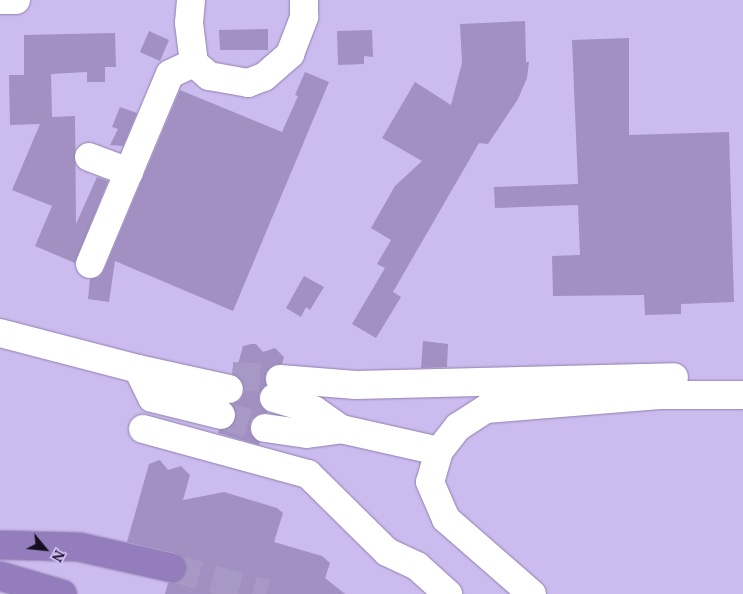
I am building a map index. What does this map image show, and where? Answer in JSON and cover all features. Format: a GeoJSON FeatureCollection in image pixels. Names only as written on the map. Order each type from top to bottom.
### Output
{"type":"FeatureCollection","features":[{"type":"Feature","properties":{"kind":"highway"},"geometry":{"type":"LineString","coordinates":[[3,542],[86,548],[172,568]]}},
{"type":"Feature","properties":{"kind":"highway"},"geometry":{"type":"LineString","coordinates":[[0,576],[62,594]]}},
{"type":"Feature","properties":{"kind":"street"},"geometry":{"type":"LineString","coordinates":[[0,0],[16,0]]}},
{"type":"Feature","properties":{"kind":"street"},"geometry":{"type":"LineString","coordinates":[[191,0],[189,23],[194,63],[209,76],[248,83],[264,76],[290,54],[304,17],[304,0]]}},
{"type":"Feature","properties":{"kind":"street"},"geometry":{"type":"LineString","coordinates":[[90,264],[170,74],[194,63]]}},
{"type":"Feature","properties":{"kind":"street"},"geometry":{"type":"LineString","coordinates":[[88,157],[129,172]]}},
{"type":"Feature","properties":{"kind":"street"},"geometry":{"type":"LineString","coordinates":[[0,333],[138,369],[231,383]]}},
{"type":"Feature","properties":{"kind":"street"},"geometry":{"type":"LineString","coordinates":[[138,369],[152,398],[221,415]]}},
{"type":"Feature","properties":{"kind":"street"},"geometry":{"type":"LineString","coordinates":[[341,429],[314,410],[277,389],[356,384],[743,376]]}},
{"type":"Feature","properties":{"kind":"street"},"geometry":{"type":"LineString","coordinates":[[532,594],[446,519],[430,482],[439,451],[458,427],[486,409],[659,395],[743,395]]}},
{"type":"Feature","properties":{"kind":"street"},"geometry":{"type":"LineString","coordinates":[[265,428],[307,434],[341,429],[439,451]]}},
{"type":"Feature","properties":{"kind":"street"},"geometry":{"type":"LineString","coordinates":[[143,429],[308,474],[387,552],[417,566],[448,594]]}},
{"type":"Feature","properties":{"kind":"building"},"geometry":{"type":"Polygon","coordinates":[[[525,21],[526,62],[529,62],[527,78],[518,99],[488,144],[479,143],[393,292],[401,297],[376,338],[352,324],[385,268],[377,264],[391,240],[371,228],[395,186],[422,161],[382,138],[415,82],[451,105],[462,63],[460,24],[525,21]]]}},
{"type":"Feature","properties":{"kind":"building"},"geometry":{"type":"Polygon","coordinates":[[[268,29],[268,50],[220,50],[219,30],[268,29]]]}},
{"type":"Feature","properties":{"kind":"building"},"geometry":{"type":"Polygon","coordinates":[[[372,30],[373,57],[364,56],[364,64],[338,65],[337,31],[372,30]]]}},
{"type":"Feature","properties":{"kind":"building"},"geometry":{"type":"Polygon","coordinates":[[[149,31],[169,40],[160,61],[140,52],[149,31]]]}},
{"type":"Feature","properties":{"kind":"building"},"geometry":{"type":"Polygon","coordinates":[[[115,33],[116,67],[105,67],[105,82],[87,82],[87,72],[51,74],[52,117],[75,116],[76,224],[97,177],[108,181],[75,263],[35,246],[52,206],[12,190],[40,124],[10,125],[9,75],[24,75],[24,35],[115,33]]]}},
{"type":"Feature","properties":{"kind":"building"},"geometry":{"type":"Polygon","coordinates":[[[629,38],[629,135],[729,132],[734,302],[681,304],[681,314],[645,315],[644,295],[553,296],[552,256],[580,255],[578,205],[495,208],[494,187],[578,184],[572,40],[629,38]]]}},
{"type":"Feature","properties":{"kind":"building"},"geometry":{"type":"Polygon","coordinates":[[[305,72],[329,82],[233,311],[115,261],[109,302],[88,299],[90,279],[99,277],[104,270],[180,90],[282,132],[298,96],[295,95],[305,72]]]}},
{"type":"Feature","properties":{"kind":"building"},"geometry":{"type":"Polygon","coordinates":[[[120,107],[137,113],[123,146],[110,145],[118,129],[112,127],[120,107]]]}},
{"type":"Feature","properties":{"kind":"building"},"geometry":{"type":"Polygon","coordinates":[[[304,276],[324,287],[310,310],[306,307],[301,317],[286,308],[304,276]]]}},
{"type":"Feature","properties":{"kind":"building"},"geometry":{"type":"Polygon","coordinates":[[[423,341],[448,344],[447,367],[421,368],[423,341]]]}},
{"type":"Feature","properties":{"kind":"building"},"geometry":{"type":"Polygon","coordinates":[[[256,344],[263,352],[275,348],[284,357],[282,364],[274,365],[267,371],[265,377],[266,385],[259,394],[259,402],[268,413],[259,414],[252,419],[250,425],[251,434],[260,442],[259,445],[218,433],[219,430],[232,426],[236,419],[236,411],[232,404],[240,400],[244,392],[244,384],[235,375],[243,346],[256,344]]]}},
{"type":"Feature","properties":{"kind":"building"},"geometry":{"type":"Polygon","coordinates":[[[160,460],[168,470],[181,466],[190,475],[183,500],[224,492],[277,508],[283,513],[274,542],[322,556],[330,563],[325,578],[345,594],[165,594],[168,583],[177,583],[184,578],[187,572],[187,564],[183,557],[175,553],[127,542],[149,464],[160,460]]]}},
{"type":"Feature","properties":{"kind":"tunnel"},"geometry":{"type":"LineString","coordinates":[[232,376],[280,379]]}},
{"type":"Feature","properties":{"kind":"tunnel"},"geometry":{"type":"LineString","coordinates":[[221,415],[265,428]]}},
{"type":"Feature","properties":{"kind":"tunnel"},"geometry":{"type":"LineString","coordinates":[[172,568],[267,594]]}}]}
